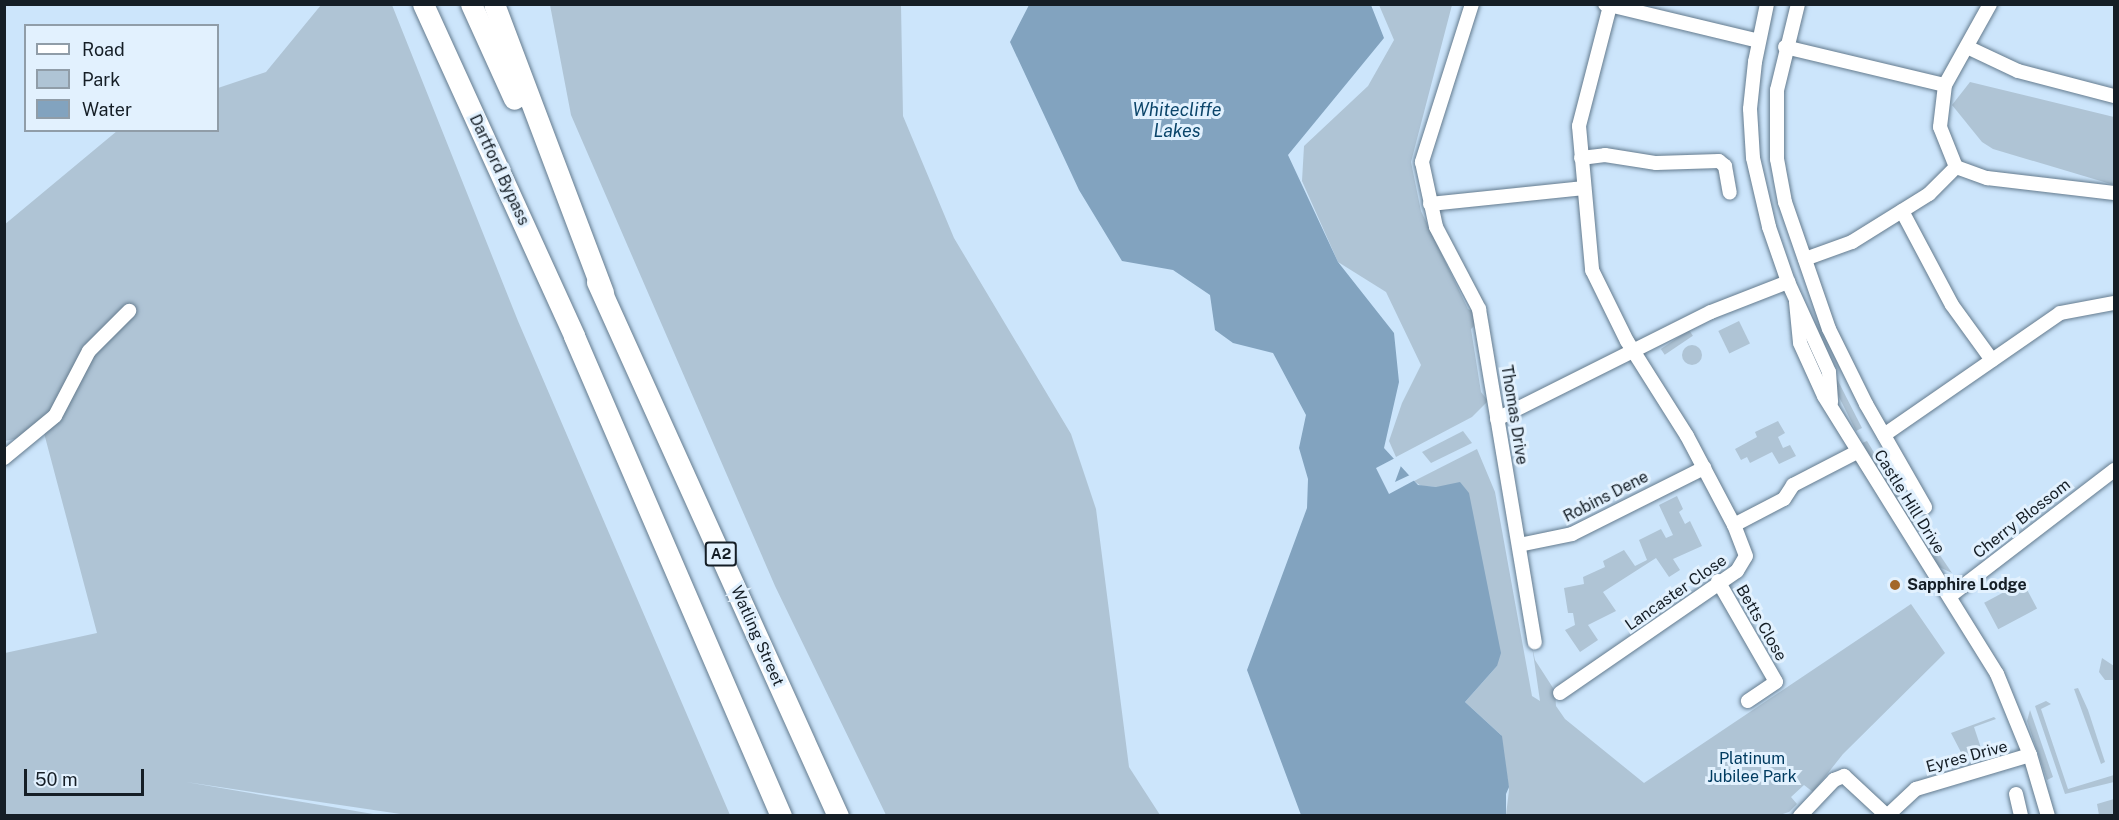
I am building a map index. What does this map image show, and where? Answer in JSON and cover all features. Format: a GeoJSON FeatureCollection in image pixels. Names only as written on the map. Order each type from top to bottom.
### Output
{"type":"FeatureCollection","features":[{"type":"Feature","properties":{"kind":"highway","name":"Dartford Bypass"},"geometry":{"type":"LineString","coordinates":[[423,4],[574,336],[781,816]]}},
{"type":"Feature","properties":{"kind":"highway","name":"A2"},"geometry":{"type":"LineString","coordinates":[[471,4],[598,284]]}},
{"type":"Feature","properties":{"kind":"highway","name":"A2"},"geometry":{"type":"LineString","coordinates":[[494,4],[598,284]]}},
{"type":"Feature","properties":{"kind":"highway","name":"Watling Street"},"geometry":{"type":"LineString","coordinates":[[598,284],[838,816]]}},
{"type":"Feature","properties":{"kind":"street","name":"Thomas Drive"},"geometry":{"type":"LineString","coordinates":[[1472,4],[1422,162],[1430,204],[1441,237],[1479,309],[1535,642]]}},
{"type":"Feature","properties":{"kind":"street","name":"Castle Hill Drive"},"geometry":{"type":"LineString","coordinates":[[1767,4],[1759,41],[1750,109],[1753,158],[1769,227],[1796,302],[1800,344],[1824,396],[1831,402],[1857,452],[1950,596],[1997,674],[2030,755],[2048,816]]}},
{"type":"Feature","properties":{"kind":"street"},"geometry":{"type":"LineString","coordinates":[[1798,4],[1785,47],[1777,90],[1777,159],[1785,202],[1829,329],[1884,435],[1925,507]]}},
{"type":"Feature","properties":{"kind":"street"},"geometry":{"type":"LineString","coordinates":[[1990,4],[1945,85],[1940,127],[1956,167],[1987,178],[2115,193]]}},
{"type":"Feature","properties":{"kind":"street"},"geometry":{"type":"LineString","coordinates":[[1759,41],[1608,5],[1580,126],[1592,270],[1734,525],[1784,499],[1792,485],[1857,452]]}},
{"type":"Feature","properties":{"kind":"street"},"geometry":{"type":"LineString","coordinates":[[1785,47],[1945,85]]}},
{"type":"Feature","properties":{"kind":"street"},"geometry":{"type":"LineString","coordinates":[[1967,47],[2018,71],[2115,96]]}},
{"type":"Feature","properties":{"kind":"street"},"geometry":{"type":"LineString","coordinates":[[1581,158],[1605,155],[1647,163],[1719,161],[1725,166],[1730,193]]}},
{"type":"Feature","properties":{"kind":"street"},"geometry":{"type":"LineString","coordinates":[[1805,259],[1852,242],[1929,194],[1956,167]]}},
{"type":"Feature","properties":{"kind":"street"},"geometry":{"type":"LineString","coordinates":[[1430,204],[1584,188]]}},
{"type":"Feature","properties":{"kind":"street"},"geometry":{"type":"LineString","coordinates":[[1902,211],[1952,305],[1992,360]]}},
{"type":"Feature","properties":{"kind":"street"},"geometry":{"type":"LineString","coordinates":[[1497,418],[1719,309],[1788,282]]}},
{"type":"Feature","properties":{"kind":"street"},"geometry":{"type":"LineString","coordinates":[[1884,435],[2060,313],[2115,303]]}},
{"type":"Feature","properties":{"kind":"street"},"geometry":{"type":"LineString","coordinates":[[4,458],[55,416],[89,351],[129,311]]}},
{"type":"Feature","properties":{"kind":"street","name":"Robins Dene"},"geometry":{"type":"LineString","coordinates":[[1520,545],[1572,534],[1704,468]]}},
{"type":"Feature","properties":{"kind":"street","name":"Cherry Blossom"},"geometry":{"type":"LineString","coordinates":[[1950,596],[2115,470]]}},
{"type":"Feature","properties":{"kind":"street","name":"Lancaster Close"},"geometry":{"type":"LineString","coordinates":[[1560,693],[1718,581],[1737,571],[1746,556],[1734,525]]}},
{"type":"Feature","properties":{"kind":"street","name":"Betts Close"},"geometry":{"type":"LineString","coordinates":[[1718,581],[1776,682],[1748,701]]}},
{"type":"Feature","properties":{"kind":"street","name":"Eyres Drive"},"geometry":{"type":"LineString","coordinates":[[1887,816],[1916,789],[2030,755]]}},
{"type":"Feature","properties":{"kind":"street"},"geometry":{"type":"LineString","coordinates":[[1800,816],[1843,776],[1887,816]]}},
{"type":"Feature","properties":{"kind":"street"},"geometry":{"type":"LineString","coordinates":[[2016,794],[2021,816]]}},
{"type":"Feature","properties":{"kind":"green space"},"geometry":{"type":"Polygon","coordinates":[[[321,5],[392,5],[518,321],[730,815],[414,816],[186,782],[379,815],[5,815],[5,653],[97,633],[44,433],[5,441],[4,225],[116,132],[219,132],[219,88],[266,72],[321,5]]]}},
{"type":"Feature","properties":{"kind":"green space"},"geometry":{"type":"Polygon","coordinates":[[[550,5],[901,5],[903,116],[954,238],[1071,434],[1096,509],[1129,767],[1160,815],[886,815],[775,586],[571,115],[550,5]]]}},
{"type":"Feature","properties":{"kind":"green space"},"geometry":{"type":"Polygon","coordinates":[[[1379,5],[1452,5],[1411,162],[1421,211],[1468,309],[1475,313],[1476,324],[1471,329],[1481,392],[1488,401],[1472,417],[1396,457],[1389,441],[1402,403],[1421,365],[1386,292],[1338,262],[1302,181],[1304,146],[1368,86],[1394,40],[1379,5]]]}},
{"type":"Feature","properties":{"kind":"green space"},"geometry":{"type":"Polygon","coordinates":[[[1970,82],[2114,117],[2114,185],[1993,149],[1982,142],[1952,105],[1970,82]]]}},
{"type":"Feature","properties":{"kind":"green space"},"geometry":{"type":"Polygon","coordinates":[[[1739,321],[1750,343],[1729,354],[1718,331],[1739,321]]]}},
{"type":"Feature","properties":{"kind":"green space"},"geometry":{"type":"Polygon","coordinates":[[[1689,330],[1693,336],[1665,355],[1661,349],[1689,330]]]}},
{"type":"Feature","properties":{"kind":"green space"},"geometry":{"type":"Polygon","coordinates":[[[1692,345],[1699,348],[1702,355],[1699,362],[1692,365],[1685,362],[1682,355],[1685,348],[1692,345]]]}},
{"type":"Feature","properties":{"kind":"green space"},"geometry":{"type":"Polygon","coordinates":[[[1835,375],[1862,428],[1856,431],[1838,395],[1835,375]]]}},
{"type":"Feature","properties":{"kind":"green space"},"geometry":{"type":"Polygon","coordinates":[[[1778,421],[1785,433],[1778,437],[1783,448],[1790,445],[1796,456],[1779,464],[1772,452],[1750,463],[1747,457],[1741,460],[1735,449],[1757,437],[1755,432],[1778,421]]]}},
{"type":"Feature","properties":{"kind":"green space"},"geometry":{"type":"Polygon","coordinates":[[[1463,431],[1472,443],[1431,463],[1422,452],[1463,431]]]}},
{"type":"Feature","properties":{"kind":"green space"},"geometry":{"type":"Polygon","coordinates":[[[1867,441],[1918,524],[1913,530],[1862,443],[1867,441]]]}},
{"type":"Feature","properties":{"kind":"green space","name":"Platinum Jubilee Park"},"geometry":{"type":"Polygon","coordinates":[[[1477,449],[1495,492],[1532,696],[1540,701],[1532,646],[1535,660],[1555,691],[1556,706],[1565,719],[1644,783],[1911,604],[1945,653],[1843,754],[1813,792],[1804,785],[1791,797],[1797,804],[1789,812],[1776,816],[1506,815],[1509,790],[1501,735],[1465,702],[1497,666],[1437,487],[1421,486],[1414,481],[1477,449]]]}},
{"type":"Feature","properties":{"kind":"green space"},"geometry":{"type":"Polygon","coordinates":[[[1677,496],[1683,509],[1679,512],[1685,524],[1690,521],[1702,546],[1673,559],[1680,570],[1669,577],[1656,558],[1603,592],[1616,611],[1588,625],[1598,640],[1580,652],[1565,630],[1575,625],[1573,613],[1568,613],[1564,588],[1584,584],[1583,577],[1605,567],[1603,561],[1624,550],[1635,566],[1647,560],[1639,540],[1661,529],[1666,538],[1673,535],[1659,505],[1677,496]]]}},
{"type":"Feature","properties":{"kind":"green space"},"geometry":{"type":"Polygon","coordinates":[[[1929,539],[1952,573],[1939,567],[1921,542],[1929,539]]]}},
{"type":"Feature","properties":{"kind":"green space"},"geometry":{"type":"Polygon","coordinates":[[[2023,582],[2037,608],[1998,629],[1984,603],[2023,582]]]}},
{"type":"Feature","properties":{"kind":"green space"},"geometry":{"type":"Polygon","coordinates":[[[2102,658],[2114,666],[2114,680],[2105,680],[2099,672],[2102,658]]]}},
{"type":"Feature","properties":{"kind":"green space"},"geometry":{"type":"Polygon","coordinates":[[[2078,688],[2088,710],[2105,762],[2101,764],[2074,689],[2078,688]]]}},
{"type":"Feature","properties":{"kind":"green space"},"geometry":{"type":"Polygon","coordinates":[[[2046,701],[2051,704],[2041,709],[2068,789],[2114,775],[2114,782],[2065,794],[2035,706],[2046,701]]]}},
{"type":"Feature","properties":{"kind":"green space"},"geometry":{"type":"Polygon","coordinates":[[[2030,710],[2053,777],[2047,780],[2027,721],[2030,710]]]}},
{"type":"Feature","properties":{"kind":"green space"},"geometry":{"type":"Polygon","coordinates":[[[1994,717],[1996,719],[1974,727],[1982,751],[1964,758],[1951,733],[1994,717]]]}},
{"type":"Feature","properties":{"kind":"green space"},"geometry":{"type":"Polygon","coordinates":[[[2114,799],[2114,815],[2099,815],[2097,804],[2114,799]]]}},
{"type":"Feature","properties":{"kind":"water","name":"Whitecliffe Lakes"},"geometry":{"type":"Polygon","coordinates":[[[1029,5],[1371,5],[1384,38],[1288,155],[1338,262],[1394,333],[1399,382],[1384,448],[1418,485],[1436,487],[1460,482],[1469,493],[1501,653],[1497,666],[1465,702],[1502,736],[1509,787],[1506,794],[1506,815],[1301,815],[1247,670],[1307,508],[1308,479],[1299,448],[1306,415],[1273,353],[1233,343],[1215,330],[1210,295],[1173,270],[1122,261],[1079,190],[1010,42],[1029,5]]]}},
{"type":"Feature","properties":{"kind":"pier"},"geometry":{"type":"Polygon","coordinates":[[[1397,457],[1402,463],[1395,482],[1412,474],[1417,479],[1389,494],[1376,468],[1397,457]]]}},
{"type":"Feature","properties":{"kind":"place","name":"Sapphire Lodge"},"geometry":{"type":"Point","coordinates":[1895,585]}}]}
